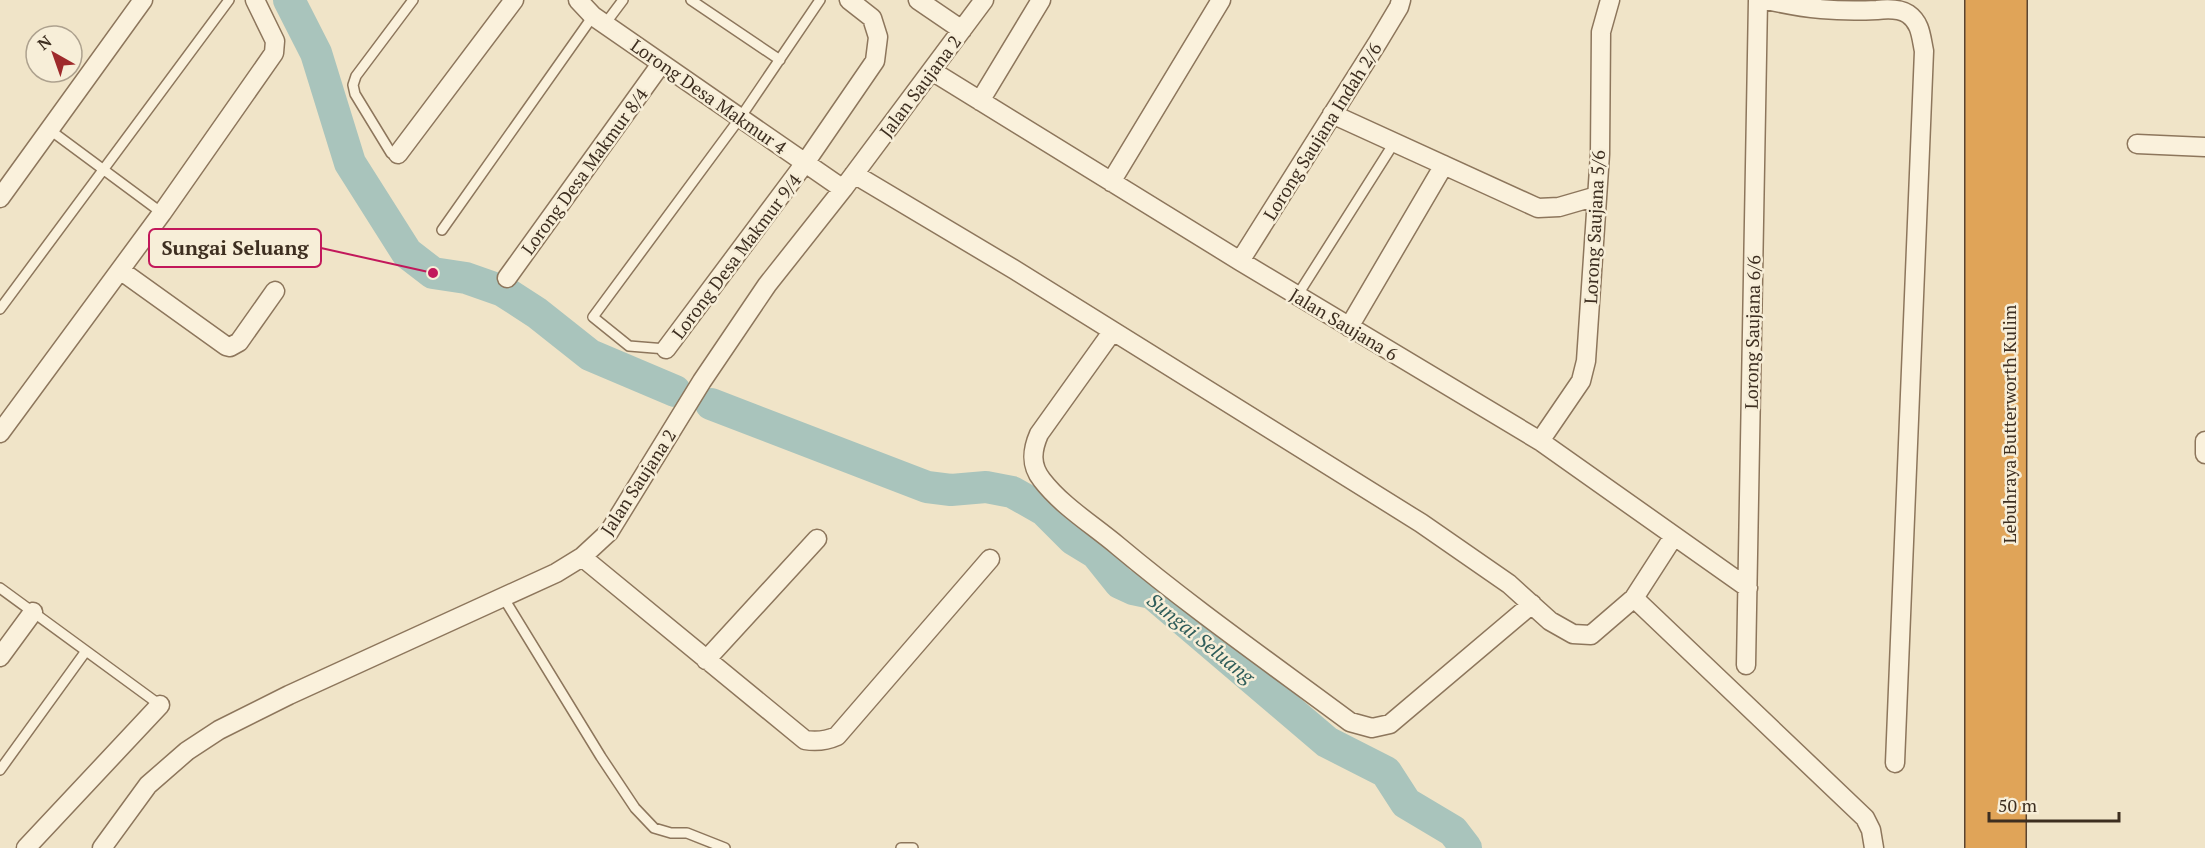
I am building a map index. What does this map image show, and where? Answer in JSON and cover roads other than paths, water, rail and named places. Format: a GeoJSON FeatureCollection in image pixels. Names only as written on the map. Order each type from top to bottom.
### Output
{"type":"FeatureCollection","features":[{"type":"Feature","properties":{"kind":"highway","name":"Lebuhraya Butterworth Kulim"},"geometry":{"type":"LineString","coordinates":[[1982,0],[1982,848]]}},
{"type":"Feature","properties":{"kind":"highway","name":"Lebuhraya Butterworth Kulim"},"geometry":{"type":"LineString","coordinates":[[2009,848],[2010,0]]}},
{"type":"Feature","properties":{"kind":"street"},"geometry":{"type":"LineString","coordinates":[[0,198],[143,0]]}},
{"type":"Feature","properties":{"kind":"street"},"geometry":{"type":"LineString","coordinates":[[3,422],[162,213],[274,53],[274,41],[255,0]]}},
{"type":"Feature","properties":{"kind":"street"},"geometry":{"type":"LineString","coordinates":[[398,154],[514,0]]}},
{"type":"Feature","properties":{"kind":"street","name":"Lorong Desa Makmur 4"},"geometry":{"type":"LineString","coordinates":[[578,0],[599,20],[843,189]]}},
{"type":"Feature","properties":{"kind":"street","name":"Lorong Desa Makmur 9/4"},"geometry":{"type":"LineString","coordinates":[[666,349],[806,163],[875,61],[878,37],[872,18],[849,0]]}},
{"type":"Feature","properties":{"kind":"street"},"geometry":{"type":"LineString","coordinates":[[918,0],[962,30]]}},
{"type":"Feature","properties":{"kind":"street","name":"Jalan Saujana 2"},"geometry":{"type":"LineString","coordinates":[[102,848],[148,784],[187,752],[219,730],[289,695],[556,573],[582,557],[609,532],[702,381],[767,285],[843,189],[984,0]]}},
{"type":"Feature","properties":{"kind":"street"},"geometry":{"type":"LineString","coordinates":[[980,101],[1041,0]]}},
{"type":"Feature","properties":{"kind":"street"},"geometry":{"type":"LineString","coordinates":[[1111,182],[1221,0]]}},
{"type":"Feature","properties":{"kind":"street","name":"Lorong Saujana Indah 2/6"},"geometry":{"type":"LineString","coordinates":[[1240,261],[1383,33],[1401,0]]}},
{"type":"Feature","properties":{"kind":"street","name":"Lorong Saujana 5/6"},"geometry":{"type":"LineString","coordinates":[[1540,441],[1581,381],[1586,361],[1600,154],[1601,32],[1610,0]]}},
{"type":"Feature","properties":{"kind":"street","name":"Lorong Saujana 6/6"},"geometry":{"type":"LineString","coordinates":[[1746,665],[1758,0]]}},
{"type":"Feature","properties":{"kind":"street"},"geometry":{"type":"LineString","coordinates":[[1767,0],[1840,12],[1890,9],[1907,13],[1920,26],[1922,43],[1921,155],[1896,763]]}},
{"type":"Feature","properties":{"kind":"street","name":"Lorong Desa Makmur 8/4"},"geometry":{"type":"LineString","coordinates":[[507,278],[662,64]]}},
{"type":"Feature","properties":{"kind":"street","name":"Jalan Saujana 6"},"geometry":{"type":"LineString","coordinates":[[932,71],[1297,296],[1540,441],[1748,588]]}},
{"type":"Feature","properties":{"kind":"street"},"geometry":{"type":"LineString","coordinates":[[1332,114],[1538,208],[1559,207],[1597,196]]}},
{"type":"Feature","properties":{"kind":"street"},"geometry":{"type":"LineString","coordinates":[[2137,144],[2205,147]]}},
{"type":"Feature","properties":{"kind":"street"},"geometry":{"type":"LineString","coordinates":[[1349,327],[1444,165]]}},
{"type":"Feature","properties":{"kind":"street"},"geometry":{"type":"LineString","coordinates":[[854,174],[1015,270],[1421,523],[1509,584],[1550,621],[1574,634],[1591,634],[1634,598],[1674,536]]}},
{"type":"Feature","properties":{"kind":"street"},"geometry":{"type":"LineString","coordinates":[[120,270],[226,346],[239,342],[275,291]]}},
{"type":"Feature","properties":{"kind":"street"},"geometry":{"type":"LineString","coordinates":[[1112,332],[1039,434],[1033,448],[1032,461],[1041,479],[1059,497],[1164,584],[1350,722],[1372,728],[1390,723],[1532,604]]}},
{"type":"Feature","properties":{"kind":"street"},"geometry":{"type":"LineString","coordinates":[[2205,441],[2205,454]]}},
{"type":"Feature","properties":{"kind":"street"},"geometry":{"type":"LineString","coordinates":[[706,660],[817,539]]}},
{"type":"Feature","properties":{"kind":"street"},"geometry":{"type":"LineString","coordinates":[[582,557],[805,740],[826,741],[837,736],[990,560]]}},
{"type":"Feature","properties":{"kind":"street"},"geometry":{"type":"LineString","coordinates":[[1634,598],[1865,818],[1871,830],[1874,848]]}},
{"type":"Feature","properties":{"kind":"street"},"geometry":{"type":"LineString","coordinates":[[0,657],[33,612]]}},
{"type":"Feature","properties":{"kind":"street"},"geometry":{"type":"LineString","coordinates":[[26,848],[160,705]]}},
{"type":"Feature","properties":{"kind":"lane"},"geometry":{"type":"LineString","coordinates":[[0,309],[229,0]]}},
{"type":"Feature","properties":{"kind":"lane"},"geometry":{"type":"LineString","coordinates":[[398,154],[391,153],[355,94],[352,85],[356,76],[413,0]]}},
{"type":"Feature","properties":{"kind":"lane"},"geometry":{"type":"LineString","coordinates":[[442,230],[599,20],[623,0]]}},
{"type":"Feature","properties":{"kind":"lane"},"geometry":{"type":"LineString","coordinates":[[691,0],[780,60]]}},
{"type":"Feature","properties":{"kind":"lane"},"geometry":{"type":"LineString","coordinates":[[666,349],[629,346],[593,317],[740,118],[820,0]]}},
{"type":"Feature","properties":{"kind":"lane"},"geometry":{"type":"LineString","coordinates":[[51,130],[162,213]]}},
{"type":"Feature","properties":{"kind":"lane"},"geometry":{"type":"LineString","coordinates":[[1297,296],[1394,143]]}},
{"type":"Feature","properties":{"kind":"lane"},"geometry":{"type":"LineString","coordinates":[[0,588],[160,705]]}},
{"type":"Feature","properties":{"kind":"lane"},"geometry":{"type":"LineString","coordinates":[[503,597],[635,808],[654,828],[671,833],[687,833],[725,848]]}},
{"type":"Feature","properties":{"kind":"lane"},"geometry":{"type":"LineString","coordinates":[[0,770],[86,651]]}},
{"type":"Feature","properties":{"kind":"lane"},"geometry":{"type":"LineString","coordinates":[[901,848],[913,848]]}},
{"type":"Feature","properties":{"kind":"waterway","name":"Sungai Seluang"},"geometry":{"type":"LineString","coordinates":[[289,0],[316,53],[350,163],[407,253],[433,273],[466,278],[503,291],[537,313],[590,355],[675,391]]}},
{"type":"Feature","properties":{"kind":"waterway","name":"Sungai Seluang"},"geometry":{"type":"LineString","coordinates":[[711,404],[927,487],[951,490],[986,487],[1012,492],[1044,510],[1073,539],[1096,553],[1120,583],[1133,589],[1152,593],[1327,742],[1386,772],[1406,803],[1453,831],[1466,848]]}},
{"type":"Feature","properties":{"kind":"place","name":"Sungai Seluang"},"geometry":{"type":"Point","coordinates":[433,273]}}]}
